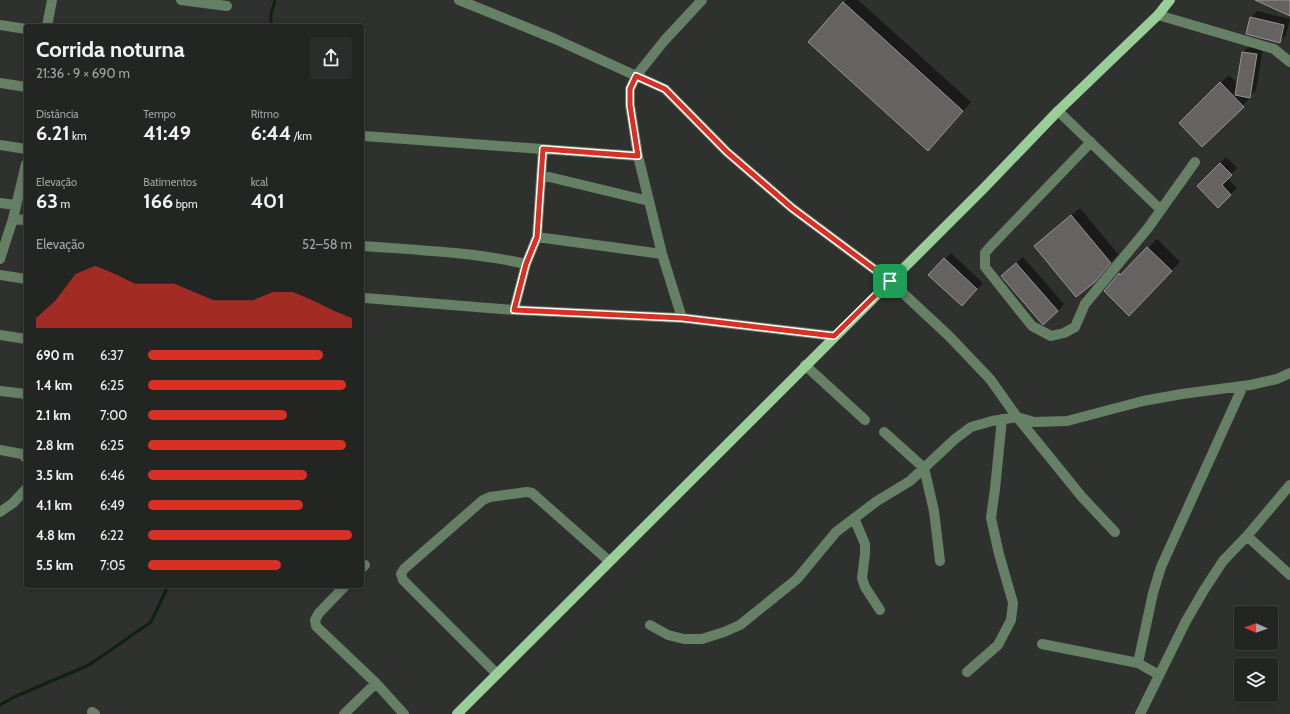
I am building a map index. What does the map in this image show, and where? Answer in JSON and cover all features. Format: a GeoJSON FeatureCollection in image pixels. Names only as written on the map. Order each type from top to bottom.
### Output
{"type":"FeatureCollection","features":[{"type":"Feature","properties":{"kind":"main road"},"geometry":{"type":"LineString","coordinates":[[457,714],[834,336],[984,188],[1058,111],[1158,15],[1170,0]]}},
{"type":"Feature","properties":{"kind":"street"},"geometry":{"type":"LineString","coordinates":[[47,24],[52,0]]}},
{"type":"Feature","properties":{"kind":"street"},"geometry":{"type":"LineString","coordinates":[[181,0],[227,6]]}},
{"type":"Feature","properties":{"kind":"street"},"geometry":{"type":"LineString","coordinates":[[459,0],[555,39],[665,89],[727,152],[792,208],[890,281],[949,336],[990,379],[1016,417],[1082,497],[1115,532]]}},
{"type":"Feature","properties":{"kind":"street"},"geometry":{"type":"LineString","coordinates":[[682,318],[662,254],[638,156],[630,105],[630,89],[636,76],[664,41],[702,0]]}},
{"type":"Feature","properties":{"kind":"street"},"geometry":{"type":"LineString","coordinates":[[1158,15],[1274,49],[1290,51]]}},
{"type":"Feature","properties":{"kind":"street"},"geometry":{"type":"LineString","coordinates":[[0,25],[24,29]]}},
{"type":"Feature","properties":{"kind":"street"},"geometry":{"type":"LineString","coordinates":[[1274,49],[1290,62]]}},
{"type":"Feature","properties":{"kind":"street"},"geometry":{"type":"LineString","coordinates":[[0,83],[24,87]]}},
{"type":"Feature","properties":{"kind":"street"},"geometry":{"type":"LineString","coordinates":[[1058,111],[1161,210]]}},
{"type":"Feature","properties":{"kind":"street"},"geometry":{"type":"LineString","coordinates":[[364,136],[638,156]]}},
{"type":"Feature","properties":{"kind":"street"},"geometry":{"type":"LineString","coordinates":[[1091,142],[985,253],[985,266],[1032,326],[1051,336],[1064,333],[1075,327],[1085,304],[1148,228],[1194,162]]}},
{"type":"Feature","properties":{"kind":"street"},"geometry":{"type":"LineString","coordinates":[[0,144],[24,148]]}},
{"type":"Feature","properties":{"kind":"street"},"geometry":{"type":"LineString","coordinates":[[514,310],[526,264],[537,237],[543,149]]}},
{"type":"Feature","properties":{"kind":"street"},"geometry":{"type":"LineString","coordinates":[[0,258],[13,219],[24,172]]}},
{"type":"Feature","properties":{"kind":"street"},"geometry":{"type":"LineString","coordinates":[[541,175],[649,201]]}},
{"type":"Feature","properties":{"kind":"street"},"geometry":{"type":"LineString","coordinates":[[0,203],[16,205]]}},
{"type":"Feature","properties":{"kind":"street"},"geometry":{"type":"LineString","coordinates":[[13,219],[24,220]]}},
{"type":"Feature","properties":{"kind":"street"},"geometry":{"type":"LineString","coordinates":[[537,237],[662,254]]}},
{"type":"Feature","properties":{"kind":"street"},"geometry":{"type":"LineString","coordinates":[[364,246],[460,253],[501,258],[526,264]]}},
{"type":"Feature","properties":{"kind":"street"},"geometry":{"type":"LineString","coordinates":[[0,275],[24,279]]}},
{"type":"Feature","properties":{"kind":"street"},"geometry":{"type":"LineString","coordinates":[[365,298],[514,310],[682,318],[834,336]]}},
{"type":"Feature","properties":{"kind":"street"},"geometry":{"type":"LineString","coordinates":[[0,335],[24,339]]}},
{"type":"Feature","properties":{"kind":"street"},"geometry":{"type":"LineString","coordinates":[[805,365],[865,420]]}},
{"type":"Feature","properties":{"kind":"street"},"geometry":{"type":"LineString","coordinates":[[650,625],[668,635],[702,639],[740,625],[797,579],[836,532],[877,501],[910,481],[955,439],[971,427],[1016,417],[1034,422],[1067,421],[1143,401],[1244,386],[1277,379],[1290,373]]}},
{"type":"Feature","properties":{"kind":"street"},"geometry":{"type":"LineString","coordinates":[[1138,664],[1153,593],[1161,566],[1244,386]]}},
{"type":"Feature","properties":{"kind":"street"},"geometry":{"type":"LineString","coordinates":[[0,391],[24,394]]}},
{"type":"Feature","properties":{"kind":"street"},"geometry":{"type":"LineString","coordinates":[[967,672],[998,645],[1011,620],[1013,603],[999,554],[991,518],[1002,420]]}},
{"type":"Feature","properties":{"kind":"street"},"geometry":{"type":"LineString","coordinates":[[884,432],[924,468],[934,511],[940,561]]}},
{"type":"Feature","properties":{"kind":"street"},"geometry":{"type":"LineString","coordinates":[[0,450],[22,454],[24,456]]}},
{"type":"Feature","properties":{"kind":"street"},"geometry":{"type":"LineString","coordinates":[[1140,714],[1186,621],[1204,590],[1223,561],[1247,536],[1290,485]]}},
{"type":"Feature","properties":{"kind":"street"},"geometry":{"type":"LineString","coordinates":[[0,512],[13,503],[24,491]]}},
{"type":"Feature","properties":{"kind":"street"},"geometry":{"type":"LineString","coordinates":[[497,674],[403,580],[401,574],[404,569],[483,500],[490,497],[527,492],[532,493],[609,561]]}},
{"type":"Feature","properties":{"kind":"street"},"geometry":{"type":"LineString","coordinates":[[854,518],[865,544],[862,578],[865,587],[880,610]]}},
{"type":"Feature","properties":{"kind":"street"},"geometry":{"type":"LineString","coordinates":[[1247,536],[1290,575]]}},
{"type":"Feature","properties":{"kind":"street"},"geometry":{"type":"LineString","coordinates":[[343,588],[319,613],[315,620],[316,626],[376,683],[404,714]]}},
{"type":"Feature","properties":{"kind":"street"},"geometry":{"type":"LineString","coordinates":[[1042,644],[1138,664],[1159,675]]}},
{"type":"Feature","properties":{"kind":"street"},"geometry":{"type":"LineString","coordinates":[[344,714],[376,683]]}},
{"type":"Feature","properties":{"kind":"building"},"geometry":{"type":"Polygon","coordinates":[[[1255,0],[1290,0],[1290,16],[1255,0]]]}},
{"type":"Feature","properties":{"kind":"building"},"geometry":{"type":"Polygon","coordinates":[[[843,2],[963,111],[928,151],[808,42],[843,2]]]}},
{"type":"Feature","properties":{"kind":"building"},"geometry":{"type":"Polygon","coordinates":[[[1250,17],[1284,25],[1280,43],[1246,34],[1250,17]]]}},
{"type":"Feature","properties":{"kind":"building"},"geometry":{"type":"Polygon","coordinates":[[[1242,52],[1257,54],[1250,98],[1235,95],[1242,52]]]}},
{"type":"Feature","properties":{"kind":"building"},"geometry":{"type":"Polygon","coordinates":[[[1220,82],[1244,107],[1202,147],[1179,123],[1220,82]]]}},
{"type":"Feature","properties":{"kind":"building"},"geometry":{"type":"Polygon","coordinates":[[[1220,163],[1232,175],[1222,185],[1231,195],[1218,208],[1197,186],[1220,163]]]}},
{"type":"Feature","properties":{"kind":"building"},"geometry":{"type":"Polygon","coordinates":[[[1071,215],[1111,263],[1095,282],[1076,297],[1034,246],[1071,215]]]}},
{"type":"Feature","properties":{"kind":"building"},"geometry":{"type":"Polygon","coordinates":[[[1147,247],[1172,271],[1129,316],[1104,291],[1119,273],[1120,275],[1147,247]]]}},
{"type":"Feature","properties":{"kind":"building"},"geometry":{"type":"Polygon","coordinates":[[[944,258],[977,289],[962,306],[928,275],[944,258]]]}},
{"type":"Feature","properties":{"kind":"building"},"geometry":{"type":"Polygon","coordinates":[[[1016,263],[1058,311],[1043,325],[1001,276],[1016,263]]]}},
{"type":"Feature","properties":{"kind":"waterway"},"geometry":{"type":"LineString","coordinates":[[271,24],[271,14],[275,0]]}},
{"type":"Feature","properties":{"kind":"waterway"},"geometry":{"type":"LineString","coordinates":[[0,705],[14,697],[89,665],[151,622],[167,588]]}},
{"type":"Feature","properties":{"kind":"route"},"geometry":{"type":"LineString","coordinates":[[636,76],[665,89],[727,152],[792,208],[890,281],[834,336],[682,318],[514,310],[526,264],[537,237],[543,149],[638,156],[630,105],[630,89],[636,76]]}}]}
